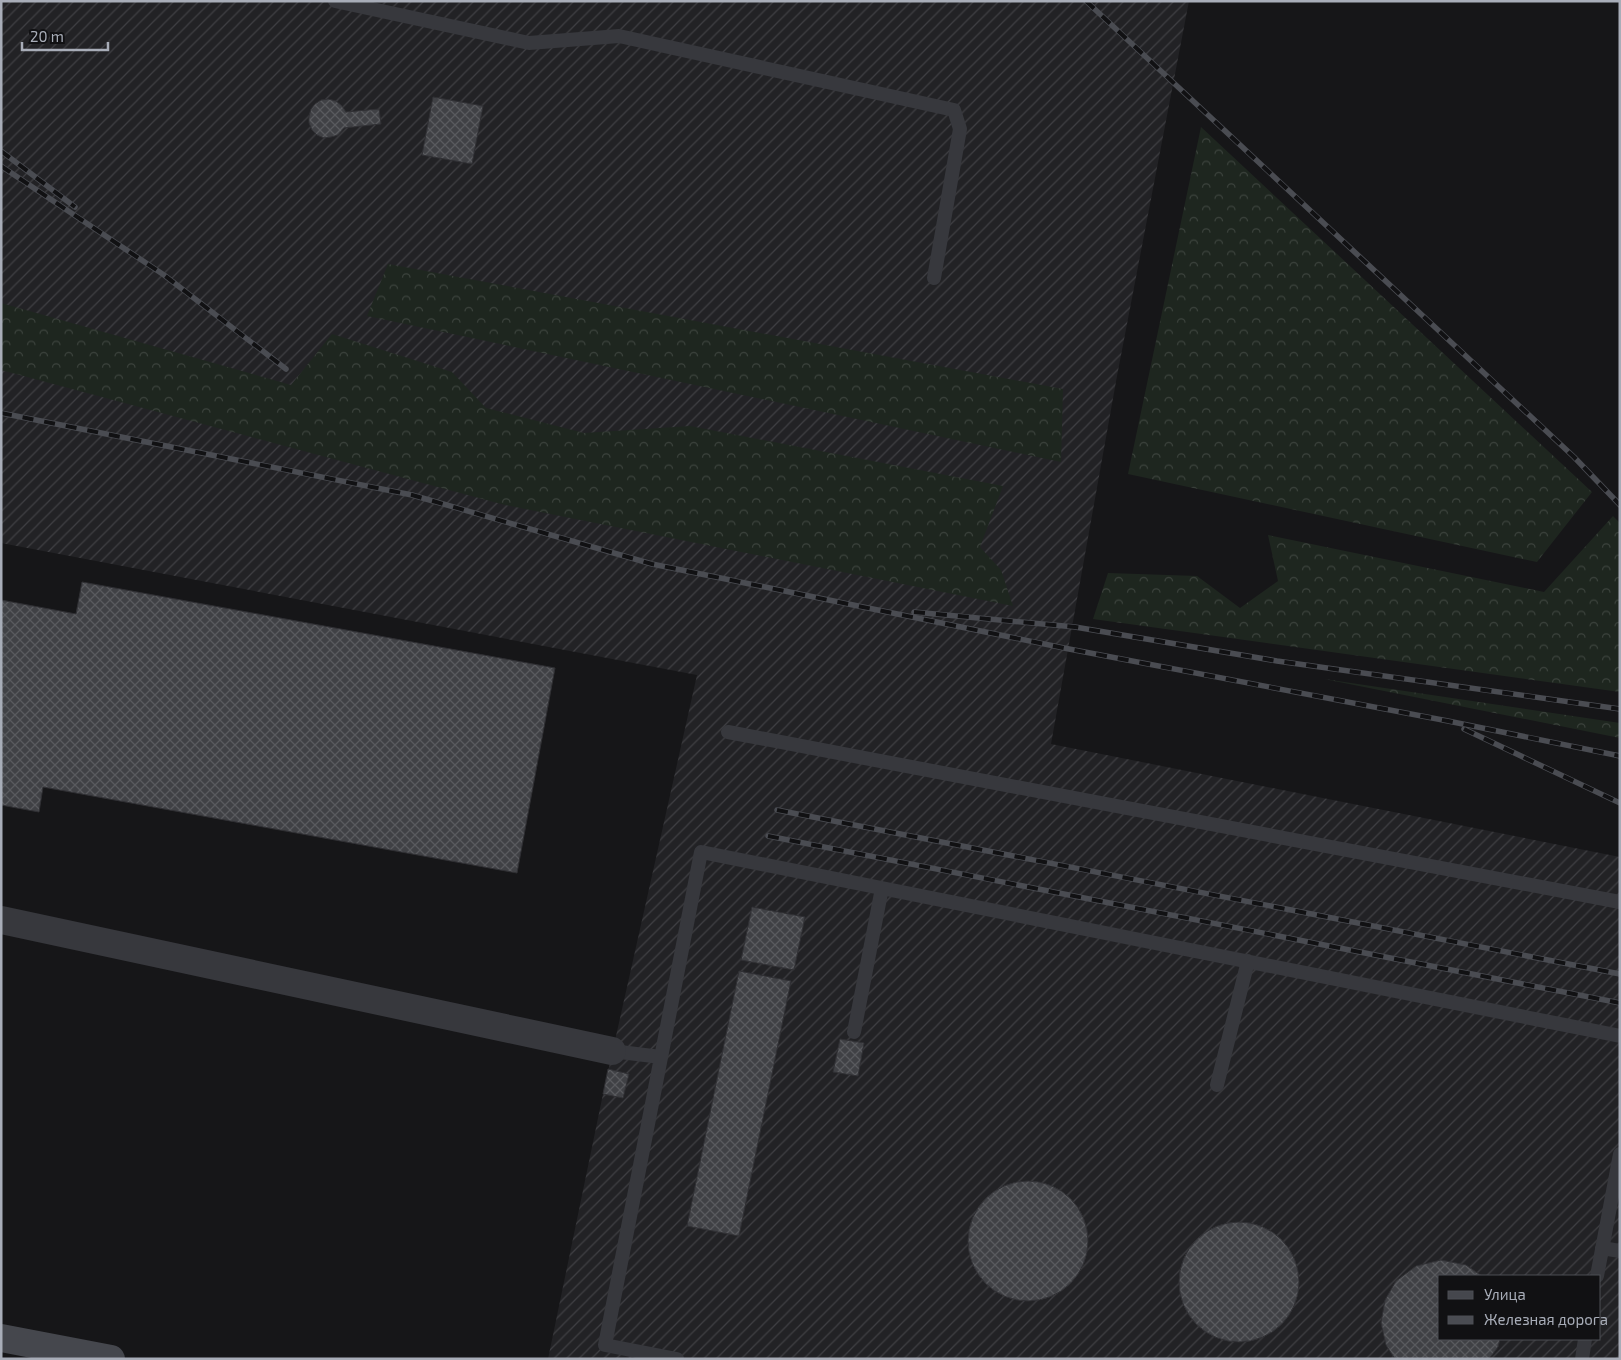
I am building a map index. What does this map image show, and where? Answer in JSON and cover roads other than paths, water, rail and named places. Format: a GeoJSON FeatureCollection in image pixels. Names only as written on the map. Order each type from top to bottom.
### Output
{"type":"FeatureCollection","features":[{"type":"Feature","properties":{"kind":"main road"},"geometry":{"type":"LineString","coordinates":[[1,1338],[111,1359]]}},
{"type":"Feature","properties":{"kind":"street"},"geometry":{"type":"LineString","coordinates":[[1,920],[612,1051]]}},
{"type":"Feature","properties":{"kind":"lane"},"geometry":{"type":"LineString","coordinates":[[335,1],[529,43],[619,36],[954,110],[960,129],[934,278]]}},
{"type":"Feature","properties":{"kind":"lane"},"geometry":{"type":"LineString","coordinates":[[728,732],[1620,902]]}},
{"type":"Feature","properties":{"kind":"lane"},"geometry":{"type":"LineString","coordinates":[[677,1359],[605,1345],[701,852],[1620,1036]]}},
{"type":"Feature","properties":{"kind":"lane"},"geometry":{"type":"LineString","coordinates":[[854,1032],[882,888]]}},
{"type":"Feature","properties":{"kind":"lane"},"geometry":{"type":"LineString","coordinates":[[1217,1085],[1248,961]]}},
{"type":"Feature","properties":{"kind":"lane"},"geometry":{"type":"LineString","coordinates":[[612,1051],[661,1057]]}},
{"type":"Feature","properties":{"kind":"lane"},"geometry":{"type":"LineString","coordinates":[[1597,1275],[1620,1154]]}},
{"type":"Feature","properties":{"kind":"lane"},"geometry":{"type":"LineString","coordinates":[[1602,1248],[1620,1251]]}},
{"type":"Feature","properties":{"kind":"lane"},"geometry":{"type":"LineString","coordinates":[[1582,1359],[1585,1340]]}},
{"type":"Feature","properties":{"kind":"railway"},"geometry":{"type":"LineString","coordinates":[[1086,1],[1574,457],[1620,505]]}},
{"type":"Feature","properties":{"kind":"railway"},"geometry":{"type":"LineString","coordinates":[[1,151],[75,207]]}},
{"type":"Feature","properties":{"kind":"railway"},"geometry":{"type":"LineString","coordinates":[[1,166],[164,275],[286,369]]}},
{"type":"Feature","properties":{"kind":"railway"},"geometry":{"type":"LineString","coordinates":[[1,413],[412,495],[652,564],[1069,649],[1448,721],[1620,756]]}},
{"type":"Feature","properties":{"kind":"railway"},"geometry":{"type":"LineString","coordinates":[[914,612],[1075,627],[1277,661],[1620,709]]}},
{"type":"Feature","properties":{"kind":"railway"},"geometry":{"type":"LineString","coordinates":[[1464,729],[1620,803]]}},
{"type":"Feature","properties":{"kind":"railway"},"geometry":{"type":"LineString","coordinates":[[777,810],[1620,974]]}},
{"type":"Feature","properties":{"kind":"railway"},"geometry":{"type":"LineString","coordinates":[[768,836],[1620,1003]]}}]}
